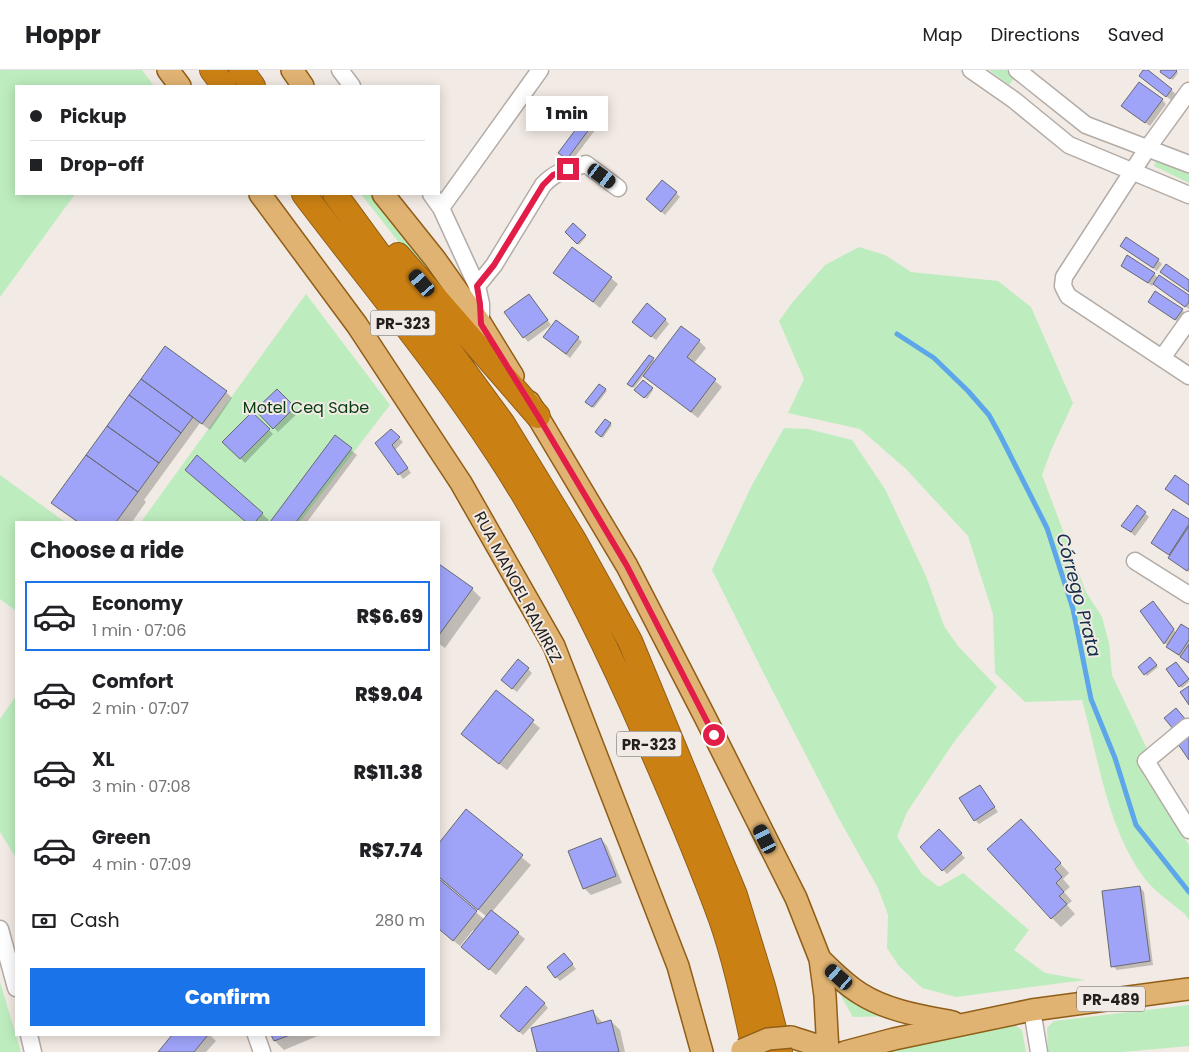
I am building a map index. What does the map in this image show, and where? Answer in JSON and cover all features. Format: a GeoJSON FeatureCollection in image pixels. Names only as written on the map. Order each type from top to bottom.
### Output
{"type":"FeatureCollection","features":[{"type":"Feature","properties":{"kind":"highway"},"geometry":{"type":"LineString","coordinates":[[212,70],[223,85]]}},
{"type":"Feature","properties":{"kind":"highway"},"geometry":{"type":"LineString","coordinates":[[241,70],[252,85]]}},
{"type":"Feature","properties":{"kind":"highway","name":"PR-323"},"geometry":{"type":"LineString","coordinates":[[305,195],[442,374],[499,454],[540,523],[612,657],[679,812],[721,920],[743,995],[746,1051]]}},
{"type":"Feature","properties":{"kind":"highway","name":"PR-323"},"geometry":{"type":"LineString","coordinates":[[336,195],[503,424],[574,540],[630,641],[735,895],[763,986],[785,1045]]}},
{"type":"Feature","properties":{"kind":"highway"},"geometry":{"type":"LineString","coordinates":[[362,230],[383,238],[538,416]]}},
{"type":"Feature","properties":{"kind":"main road"},"geometry":{"type":"LineString","coordinates":[[168,70],[179,85]]}},
{"type":"Feature","properties":{"kind":"main road"},"geometry":{"type":"LineString","coordinates":[[292,70],[303,85]]}},
{"type":"Feature","properties":{"kind":"main road","name":"RUA MANOEL RAMIREZ"},"geometry":{"type":"LineString","coordinates":[[261,195],[357,325],[462,483],[554,646],[678,966],[702,1052]]}},
{"type":"Feature","properties":{"kind":"main road"},"geometry":{"type":"LineString","coordinates":[[384,195],[435,259],[481,324],[627,566],[796,898],[820,959],[825,996],[828,1052]]}},
{"type":"Feature","properties":{"kind":"main road","name":"PR-489"},"geometry":{"type":"LineString","coordinates":[[820,959],[848,985],[874,1001],[911,1013],[960,1024]]}},
{"type":"Feature","properties":{"kind":"main road","name":"PR-489"},"geometry":{"type":"LineString","coordinates":[[845,1052],[894,1038],[1032,1010],[1189,988]]}},
{"type":"Feature","properties":{"kind":"main road"},"geometry":{"type":"LineString","coordinates":[[746,1051],[768,1039],[785,1045],[810,1042],[828,1052]]}},
{"type":"Feature","properties":{"kind":"street"},"geometry":{"type":"LineString","coordinates":[[340,70],[351,85]]}},
{"type":"Feature","properties":{"kind":"street"},"geometry":{"type":"LineString","coordinates":[[441,208],[540,70]]}},
{"type":"Feature","properties":{"kind":"street"},"geometry":{"type":"LineString","coordinates":[[971,70],[1014,100],[1069,145],[1189,195]]}},
{"type":"Feature","properties":{"kind":"street"},"geometry":{"type":"LineString","coordinates":[[1014,100],[1027,73],[1086,125],[1189,164]]}},
{"type":"Feature","properties":{"kind":"street"},"geometry":{"type":"LineString","coordinates":[[1189,91],[1147,149],[1064,276],[1063,286],[1068,296],[1189,376]]}},
{"type":"Feature","properties":{"kind":"street"},"geometry":{"type":"LineString","coordinates":[[477,286],[494,265],[543,185],[553,175],[586,164],[618,188]]}},
{"type":"Feature","properties":{"kind":"street"},"geometry":{"type":"LineString","coordinates":[[432,195],[441,208],[477,286],[481,324]]}},
{"type":"Feature","properties":{"kind":"street"},"geometry":{"type":"LineString","coordinates":[[1162,358],[1189,320]]}},
{"type":"Feature","properties":{"kind":"street"},"geometry":{"type":"LineString","coordinates":[[1135,561],[1189,595]]}},
{"type":"Feature","properties":{"kind":"street"},"geometry":{"type":"LineString","coordinates":[[1187,727],[1146,761],[1189,830]]}},
{"type":"Feature","properties":{"kind":"street"},"geometry":{"type":"LineString","coordinates":[[6,932],[15,982]]}},
{"type":"Feature","properties":{"kind":"street"},"geometry":{"type":"LineString","coordinates":[[1032,1010],[1039,1052]]}},
{"type":"Feature","properties":{"kind":"street"},"geometry":{"type":"LineString","coordinates":[[29,1036],[33,1052]]}},
{"type":"Feature","properties":{"kind":"street"},"geometry":{"type":"LineString","coordinates":[[256,1036],[262,1052]]}},
{"type":"Feature","properties":{"kind":"green space"},"geometry":{"type":"Polygon","coordinates":[[[0,70],[142,70],[153,85],[15,85],[15,195],[74,195],[0,297],[0,70]]]}},
{"type":"Feature","properties":{"kind":"green space"},"geometry":{"type":"Polygon","coordinates":[[[989,70],[1006,70],[1015,77],[1009,85],[989,70]]]}},
{"type":"Feature","properties":{"kind":"green space"},"geometry":{"type":"Polygon","coordinates":[[[1158,157],[1189,172],[1189,183],[1154,166],[1158,157]]]}},
{"type":"Feature","properties":{"kind":"green space"},"geometry":{"type":"Polygon","coordinates":[[[362,195],[374,195],[462,315],[419,268],[362,195]]]}},
{"type":"Feature","properties":{"kind":"green space"},"geometry":{"type":"Polygon","coordinates":[[[859,247],[885,255],[911,272],[998,281],[1031,307],[1073,403],[1042,475],[1086,592],[1102,617],[1109,643],[1112,675],[1148,751],[1137,760],[1144,776],[1189,845],[1189,920],[1185,914],[1158,893],[1145,879],[1132,859],[1113,816],[1082,700],[1025,702],[995,673],[993,614],[968,536],[906,469],[860,429],[788,413],[804,379],[779,321],[825,265],[859,247]]]}},
{"type":"Feature","properties":{"kind":"green space","name":"Motel Ceq Sabe"},"geometry":{"type":"Polygon","coordinates":[[[306,294],[390,405],[301,521],[142,521],[306,294]]]}},
{"type":"Feature","properties":{"kind":"green space"},"geometry":{"type":"Polygon","coordinates":[[[784,428],[808,429],[852,440],[885,489],[926,576],[944,626],[958,646],[997,687],[954,742],[907,812],[897,837],[922,874],[939,887],[963,873],[1029,930],[1014,950],[1045,973],[1085,980],[956,997],[922,988],[899,966],[887,948],[888,915],[878,888],[838,817],[712,570],[752,485],[784,428]]]}},
{"type":"Feature","properties":{"kind":"green space"},"geometry":{"type":"Polygon","coordinates":[[[0,475],[64,521],[15,521],[15,610],[0,599],[0,475]]]}},
{"type":"Feature","properties":{"kind":"green space"},"geometry":{"type":"Polygon","coordinates":[[[15,697],[15,856],[0,832],[0,719],[15,697]]]}},
{"type":"Feature","properties":{"kind":"green space"},"geometry":{"type":"Polygon","coordinates":[[[0,982],[21,1052],[0,1052],[0,982]]]}},
{"type":"Feature","properties":{"kind":"green space"},"geometry":{"type":"Polygon","coordinates":[[[836,987],[898,1016],[853,1017],[836,987]]]}},
{"type":"Feature","properties":{"kind":"green space"},"geometry":{"type":"Polygon","coordinates":[[[1189,1005],[1189,1046],[1122,1052],[1048,1052],[1047,1028],[1054,1021],[1189,1005]]]}},
{"type":"Feature","properties":{"kind":"green space"},"geometry":{"type":"Polygon","coordinates":[[[1009,1021],[1022,1030],[1026,1052],[872,1052],[1009,1021]]]}},
{"type":"Feature","properties":{"kind":"building"},"geometry":{"type":"Polygon","coordinates":[[[1143,70],[1148,70],[1172,89],[1166,97],[1139,76],[1143,70]]]}},
{"type":"Feature","properties":{"kind":"building"},"geometry":{"type":"Polygon","coordinates":[[[1161,70],[1177,71],[1170,79],[1160,72],[1161,70]]]}},
{"type":"Feature","properties":{"kind":"building"},"geometry":{"type":"Polygon","coordinates":[[[1139,82],[1163,99],[1145,123],[1121,106],[1139,82]]]}},
{"type":"Feature","properties":{"kind":"building"},"geometry":{"type":"Polygon","coordinates":[[[588,113],[596,120],[567,159],[558,153],[588,113]]]}},
{"type":"Feature","properties":{"kind":"building"},"geometry":{"type":"Polygon","coordinates":[[[662,180],[677,192],[661,212],[646,199],[662,180]]]}},
{"type":"Feature","properties":{"kind":"building"},"geometry":{"type":"Polygon","coordinates":[[[573,223],[586,235],[577,244],[565,232],[573,223]]]}},
{"type":"Feature","properties":{"kind":"building"},"geometry":{"type":"Polygon","coordinates":[[[1126,237],[1159,259],[1153,268],[1120,246],[1126,237]]]}},
{"type":"Feature","properties":{"kind":"building"},"geometry":{"type":"Polygon","coordinates":[[[572,247],[612,277],[593,302],[553,273],[572,247]]]}},
{"type":"Feature","properties":{"kind":"building"},"geometry":{"type":"Polygon","coordinates":[[[1127,255],[1155,273],[1148,283],[1121,266],[1127,255]]]}},
{"type":"Feature","properties":{"kind":"building"},"geometry":{"type":"Polygon","coordinates":[[[1166,264],[1189,280],[1189,292],[1160,272],[1166,264]]]}},
{"type":"Feature","properties":{"kind":"building"},"geometry":{"type":"Polygon","coordinates":[[[1159,275],[1189,295],[1189,302],[1185,307],[1153,284],[1159,275]]]}},
{"type":"Feature","properties":{"kind":"building"},"geometry":{"type":"Polygon","coordinates":[[[1155,291],[1183,309],[1175,320],[1148,302],[1155,291]]]}},
{"type":"Feature","properties":{"kind":"building"},"geometry":{"type":"Polygon","coordinates":[[[529,294],[548,320],[523,338],[504,312],[529,294]]]}},
{"type":"Feature","properties":{"kind":"building"},"geometry":{"type":"Polygon","coordinates":[[[647,303],[666,319],[651,337],[632,322],[647,303]]]}},
{"type":"Feature","properties":{"kind":"building"},"geometry":{"type":"Polygon","coordinates":[[[556,320],[579,337],[566,354],[543,337],[556,320]]]}},
{"type":"Feature","properties":{"kind":"building"},"geometry":{"type":"Polygon","coordinates":[[[681,326],[700,340],[687,357],[716,379],[691,412],[643,376],[681,326]]]}},
{"type":"Feature","properties":{"kind":"building"},"geometry":{"type":"Polygon","coordinates":[[[165,346],[227,391],[202,424],[141,379],[165,346]]]}},
{"type":"Feature","properties":{"kind":"building"},"geometry":{"type":"Polygon","coordinates":[[[649,355],[654,358],[632,387],[627,384],[649,355]]]}},
{"type":"Feature","properties":{"kind":"building"},"geometry":{"type":"Polygon","coordinates":[[[141,379],[193,417],[181,433],[129,395],[141,379]]]}},
{"type":"Feature","properties":{"kind":"building"},"geometry":{"type":"Polygon","coordinates":[[[643,380],[653,388],[644,398],[634,390],[643,380]]]}},
{"type":"Feature","properties":{"kind":"building"},"geometry":{"type":"Polygon","coordinates":[[[599,384],[606,389],[592,407],[585,402],[599,384]]]}},
{"type":"Feature","properties":{"kind":"building"},"geometry":{"type":"Polygon","coordinates":[[[277,389],[295,407],[273,429],[255,410],[277,389]]]}},
{"type":"Feature","properties":{"kind":"building"},"geometry":{"type":"Polygon","coordinates":[[[129,395],[181,433],[159,463],[107,426],[129,395]]]}},
{"type":"Feature","properties":{"kind":"building"},"geometry":{"type":"Polygon","coordinates":[[[252,412],[270,429],[240,459],[222,442],[252,412]]]}},
{"type":"Feature","properties":{"kind":"building"},"geometry":{"type":"Polygon","coordinates":[[[605,419],[611,423],[601,437],[595,432],[605,419]]]}},
{"type":"Feature","properties":{"kind":"building"},"geometry":{"type":"Polygon","coordinates":[[[107,426],[159,463],[138,492],[86,455],[107,426]]]}},
{"type":"Feature","properties":{"kind":"building"},"geometry":{"type":"Polygon","coordinates":[[[391,429],[400,437],[392,445],[408,468],[398,475],[375,443],[391,429]]]}},
{"type":"Feature","properties":{"kind":"building"},"geometry":{"type":"Polygon","coordinates":[[[335,435],[352,448],[297,521],[271,521],[335,435]]]}},
{"type":"Feature","properties":{"kind":"building"},"geometry":{"type":"Polygon","coordinates":[[[86,455],[138,492],[117,521],[77,521],[51,503],[86,455]]]}},
{"type":"Feature","properties":{"kind":"building"},"geometry":{"type":"Polygon","coordinates":[[[197,455],[263,513],[256,521],[245,521],[185,470],[197,455]]]}},
{"type":"Feature","properties":{"kind":"building"},"geometry":{"type":"Polygon","coordinates":[[[1175,475],[1189,485],[1189,505],[1165,489],[1175,475]]]}},
{"type":"Feature","properties":{"kind":"building"},"geometry":{"type":"Polygon","coordinates":[[[1137,505],[1146,512],[1131,532],[1121,526],[1137,505]]]}},
{"type":"Feature","properties":{"kind":"building"},"geometry":{"type":"Polygon","coordinates":[[[1173,509],[1189,519],[1189,524],[1169,555],[1151,543],[1173,509]]]}},
{"type":"Feature","properties":{"kind":"building"},"geometry":{"type":"Polygon","coordinates":[[[1189,526],[1189,568],[1187,571],[1168,558],[1189,526]]]}},
{"type":"Feature","properties":{"kind":"building"},"geometry":{"type":"Polygon","coordinates":[[[440,565],[473,588],[440,634],[440,565]]]}},
{"type":"Feature","properties":{"kind":"building"},"geometry":{"type":"Polygon","coordinates":[[[1153,601],[1174,629],[1164,644],[1140,611],[1153,601]]]}},
{"type":"Feature","properties":{"kind":"building"},"geometry":{"type":"Polygon","coordinates":[[[1181,624],[1189,629],[1189,640],[1179,655],[1166,647],[1181,624]]]}},
{"type":"Feature","properties":{"kind":"building"},"geometry":{"type":"Polygon","coordinates":[[[1189,644],[1189,663],[1180,657],[1189,644]]]}},
{"type":"Feature","properties":{"kind":"building"},"geometry":{"type":"Polygon","coordinates":[[[1150,657],[1157,665],[1144,675],[1138,667],[1150,657]]]}},
{"type":"Feature","properties":{"kind":"building"},"geometry":{"type":"Polygon","coordinates":[[[518,659],[529,668],[512,689],[501,680],[518,659]]]}},
{"type":"Feature","properties":{"kind":"building"},"geometry":{"type":"Polygon","coordinates":[[[1176,662],[1189,679],[1179,687],[1166,669],[1176,662]]]}},
{"type":"Feature","properties":{"kind":"building"},"geometry":{"type":"Polygon","coordinates":[[[1189,686],[1189,705],[1180,692],[1189,686]]]}},
{"type":"Feature","properties":{"kind":"building"},"geometry":{"type":"Polygon","coordinates":[[[496,690],[534,720],[499,764],[461,734],[496,690]]]}},
{"type":"Feature","properties":{"kind":"building"},"geometry":{"type":"Polygon","coordinates":[[[1176,708],[1186,720],[1174,730],[1164,718],[1176,708]]]}},
{"type":"Feature","properties":{"kind":"building"},"geometry":{"type":"Polygon","coordinates":[[[1189,736],[1189,760],[1178,744],[1189,736]]]}},
{"type":"Feature","properties":{"kind":"building"},"geometry":{"type":"Polygon","coordinates":[[[980,785],[995,807],[974,821],[959,798],[980,785]]]}},
{"type":"Feature","properties":{"kind":"building"},"geometry":{"type":"Polygon","coordinates":[[[466,809],[523,855],[478,910],[440,878],[440,842],[466,809]]]}},
{"type":"Feature","properties":{"kind":"building"},"geometry":{"type":"Polygon","coordinates":[[[1021,819],[1061,863],[1055,869],[1062,877],[1056,883],[1064,892],[1059,896],[1067,904],[1051,919],[987,849],[1021,819]]]}},
{"type":"Feature","properties":{"kind":"building"},"geometry":{"type":"Polygon","coordinates":[[[939,829],[962,853],[942,871],[920,847],[939,829]]]}},
{"type":"Feature","properties":{"kind":"building"},"geometry":{"type":"Polygon","coordinates":[[[601,838],[616,876],[583,889],[568,851],[601,838]]]}},
{"type":"Feature","properties":{"kind":"building"},"geometry":{"type":"Polygon","coordinates":[[[440,880],[477,911],[453,941],[440,930],[440,880]]]}},
{"type":"Feature","properties":{"kind":"building"},"geometry":{"type":"Polygon","coordinates":[[[1140,886],[1150,961],[1111,967],[1102,891],[1140,886]]]}},
{"type":"Feature","properties":{"kind":"building"},"geometry":{"type":"Polygon","coordinates":[[[491,910],[519,932],[489,970],[461,947],[491,910]]]}},
{"type":"Feature","properties":{"kind":"building"},"geometry":{"type":"Polygon","coordinates":[[[564,953],[573,964],[555,978],[547,967],[564,953]]]}},
{"type":"Feature","properties":{"kind":"building"},"geometry":{"type":"Polygon","coordinates":[[[526,986],[545,1003],[519,1032],[500,1016],[526,986]]]}},
{"type":"Feature","properties":{"kind":"building"},"geometry":{"type":"Polygon","coordinates":[[[593,1010],[597,1024],[611,1020],[619,1052],[537,1052],[531,1028],[593,1010]]]}},
{"type":"Feature","properties":{"kind":"building"},"geometry":{"type":"Polygon","coordinates":[[[171,1036],[207,1036],[194,1052],[158,1052],[171,1036]]]}},
{"type":"Feature","properties":{"kind":"building"},"geometry":{"type":"Polygon","coordinates":[[[272,1036],[287,1036],[274,1041],[272,1036]]]}},
{"type":"Feature","properties":{"kind":"waterway","name":"Córrego Prata"},"geometry":{"type":"LineString","coordinates":[[897,334],[934,358],[968,391],[989,415],[1000,435],[1047,528],[1073,609],[1091,699],[1115,758],[1136,825],[1189,892]]}},
{"type":"Feature","properties":{"kind":"route"},"geometry":{"type":"LineString","coordinates":[[568,169],[553,175],[543,185],[494,265],[477,286],[481,324],[627,566],[714,735]]}}]}
